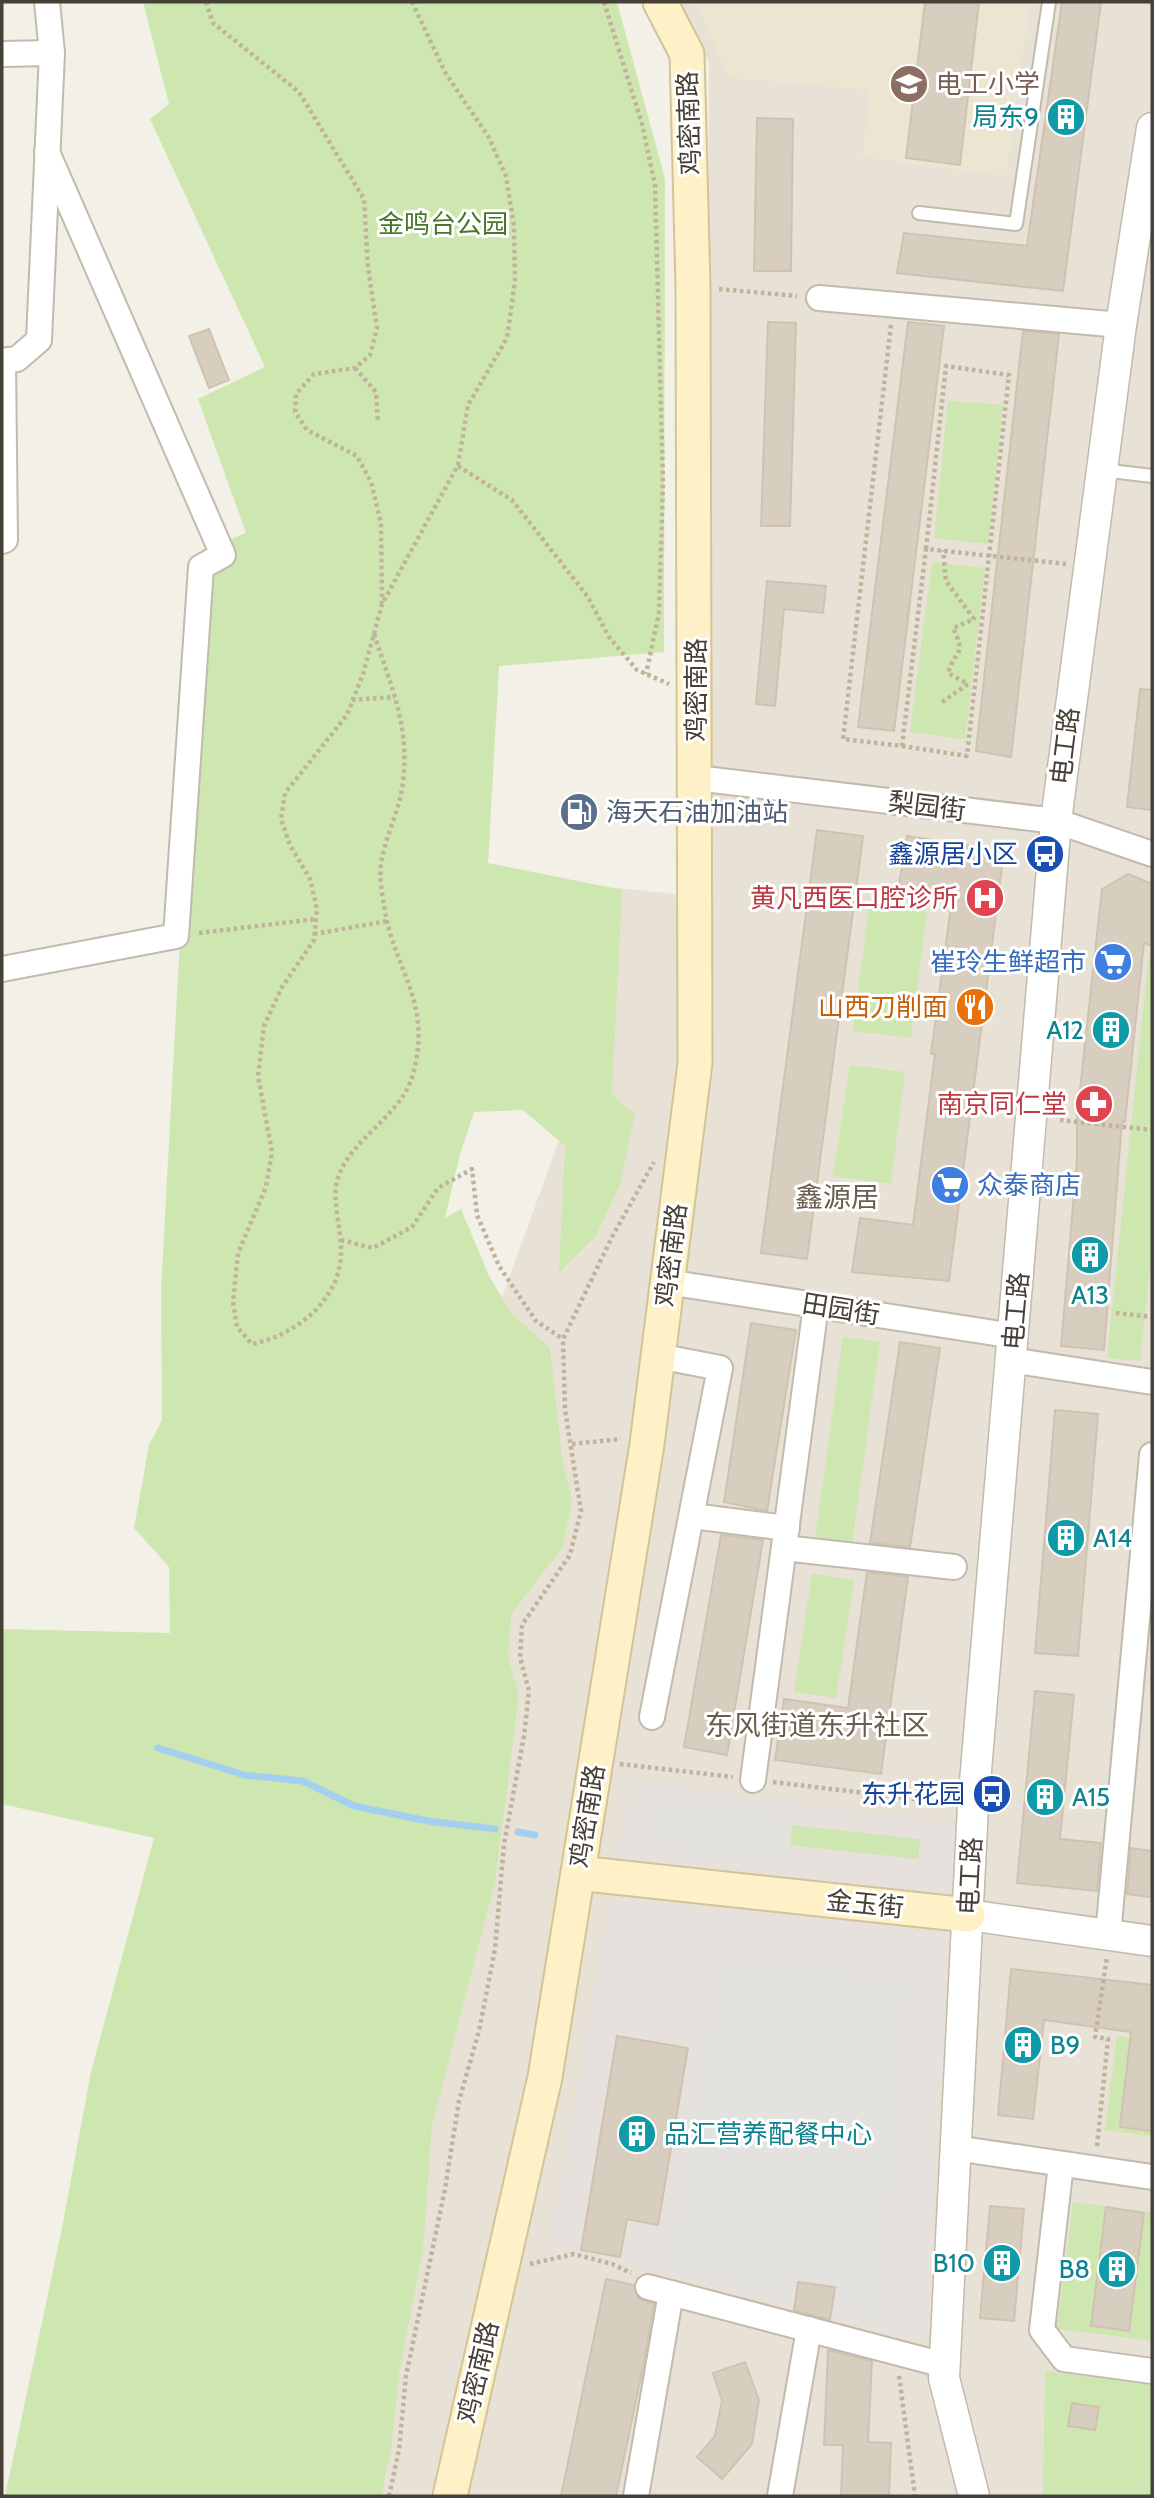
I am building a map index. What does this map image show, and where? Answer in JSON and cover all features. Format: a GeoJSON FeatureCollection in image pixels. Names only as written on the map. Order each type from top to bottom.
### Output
{"type":"FeatureCollection","features":[{"type":"Feature","properties":{"kind":"main road","name":"鸡密南路"},"geometry":{"type":"LineString","coordinates":[[450,2496],[545,2077],[658,1356],[695,1063],[693,287],[687,54],[660,2]]}},
{"type":"Feature","properties":{"kind":"main road","name":"金玉街"},"geometry":{"type":"LineString","coordinates":[[578,1873],[968,1914]]}},
{"type":"Feature","properties":{"kind":"street"},"geometry":{"type":"LineString","coordinates":[[2,541],[5,540],[2,361],[17,359],[39,340],[52,53],[47,2]]}},
{"type":"Feature","properties":{"kind":"street"},"geometry":{"type":"LineString","coordinates":[[2,54],[52,53]]}},
{"type":"Feature","properties":{"kind":"street","name":"电工路"},"geometry":{"type":"LineString","coordinates":[[974,2496],[944,2378],[973,1806],[1056,821],[1121,325],[1152,128]]}},
{"type":"Feature","properties":{"kind":"street"},"geometry":{"type":"LineString","coordinates":[[2,969],[176,936],[201,568],[223,555],[47,152]]}},
{"type":"Feature","properties":{"kind":"street"},"geometry":{"type":"LineString","coordinates":[[819,298],[1121,325]]}},
{"type":"Feature","properties":{"kind":"street","name":"梨园街"},"geometry":{"type":"LineString","coordinates":[[696,778],[1056,821],[1152,854]]}},
{"type":"Feature","properties":{"kind":"street","name":"田园街"},"geometry":{"type":"LineString","coordinates":[[667,1282],[817,1305],[1152,1382]]}},
{"type":"Feature","properties":{"kind":"street"},"geometry":{"type":"LineString","coordinates":[[753,1780],[817,1305]]}},
{"type":"Feature","properties":{"kind":"street"},"geometry":{"type":"LineString","coordinates":[[652,1717],[720,1368],[658,1356]]}},
{"type":"Feature","properties":{"kind":"street"},"geometry":{"type":"LineString","coordinates":[[1108,1935],[1152,1455]]}},
{"type":"Feature","properties":{"kind":"street"},"geometry":{"type":"LineString","coordinates":[[692,1516],[785,1538],[954,1567]]}},
{"type":"Feature","properties":{"kind":"street","name":"金玉街"},"geometry":{"type":"LineString","coordinates":[[968,1914],[1152,1941]]}},
{"type":"Feature","properties":{"kind":"street"},"geometry":{"type":"LineString","coordinates":[[955,2148],[1152,2177]]}},
{"type":"Feature","properties":{"kind":"street"},"geometry":{"type":"LineString","coordinates":[[1061,2164],[1042,2330],[1064,2359],[1152,2371]]}},
{"type":"Feature","properties":{"kind":"street"},"geometry":{"type":"LineString","coordinates":[[636,2496],[660,2290],[944,2365]]}},
{"type":"Feature","properties":{"kind":"street"},"geometry":{"type":"LineString","coordinates":[[780,2496],[809,2329]]}},
{"type":"Feature","properties":{"kind":"lane"},"geometry":{"type":"LineString","coordinates":[[919,214],[1016,224],[1049,2]]}},
{"type":"Feature","properties":{"kind":"lane"},"geometry":{"type":"LineString","coordinates":[[1102,470],[1152,476]]}},
{"type":"Feature","properties":{"kind":"path"},"geometry":{"type":"LineString","coordinates":[[206,2],[213,23],[299,92],[365,199],[368,267],[377,328],[370,355],[355,368],[314,374],[296,394],[295,412],[307,430],[357,457],[372,482],[381,523],[382,604]]}},
{"type":"Feature","properties":{"kind":"path"},"geometry":{"type":"LineString","coordinates":[[374,634],[405,726],[403,784],[380,866],[388,921],[420,1014],[419,1051],[412,1078],[397,1103],[348,1158],[337,1182],[341,1240],[337,1284],[323,1306],[270,1341],[252,1344],[237,1327],[233,1302],[238,1253],[266,1187],[272,1152],[258,1076],[264,1026],[282,987],[314,934],[317,909],[310,879],[290,845],[281,819],[285,793],[346,715],[382,604],[458,466],[468,405],[508,338],[515,281],[514,226],[506,176],[488,136],[446,74],[412,2]]}},
{"type":"Feature","properties":{"kind":"path"},"geometry":{"type":"LineString","coordinates":[[604,2],[642,124],[655,186],[663,483],[659,613],[646,674]]}},
{"type":"Feature","properties":{"kind":"path"},"geometry":{"type":"LineString","coordinates":[[693,287],[819,298]]}},
{"type":"Feature","properties":{"kind":"path"},"geometry":{"type":"LineString","coordinates":[[893,305],[843,739],[967,756],[1009,375],[946,366],[902,746]]}},
{"type":"Feature","properties":{"kind":"path"},"geometry":{"type":"LineString","coordinates":[[355,368],[376,392],[379,422]]}},
{"type":"Feature","properties":{"kind":"path"},"geometry":{"type":"LineString","coordinates":[[458,466],[512,500],[588,597],[609,637],[637,670],[680,688]]}},
{"type":"Feature","properties":{"kind":"path"},"geometry":{"type":"LineString","coordinates":[[926,549],[1089,567]]}},
{"type":"Feature","properties":{"kind":"path"},"geometry":{"type":"LineString","coordinates":[[942,702],[968,684],[948,673],[961,654],[953,628],[974,618],[946,581],[943,551]]}},
{"type":"Feature","properties":{"kind":"path"},"geometry":{"type":"LineString","coordinates":[[352,700],[395,697]]}},
{"type":"Feature","properties":{"kind":"path"},"geometry":{"type":"LineString","coordinates":[[176,936],[316,919]]}},
{"type":"Feature","properties":{"kind":"path"},"geometry":{"type":"LineString","coordinates":[[314,934],[388,921]]}},
{"type":"Feature","properties":{"kind":"path"},"geometry":{"type":"LineString","coordinates":[[1060,1120],[1152,1130]]}},
{"type":"Feature","properties":{"kind":"path"},"geometry":{"type":"LineString","coordinates":[[389,2496],[399,2449],[406,2376],[445,2189],[459,2101],[479,2031],[495,1949],[504,1844],[524,1736],[528,1691],[520,1657],[522,1625],[570,1555],[581,1511],[565,1410],[563,1339],[612,1237],[656,1157]]}},
{"type":"Feature","properties":{"kind":"path"},"geometry":{"type":"LineString","coordinates":[[341,1240],[373,1248],[412,1227],[438,1188],[472,1169],[477,1215],[499,1266],[536,1321],[563,1339]]}},
{"type":"Feature","properties":{"kind":"path"},"geometry":{"type":"LineString","coordinates":[[1116,1313],[1152,1317]]}},
{"type":"Feature","properties":{"kind":"path"},"geometry":{"type":"LineString","coordinates":[[572,1444],[621,1439]]}},
{"type":"Feature","properties":{"kind":"path"},"geometry":{"type":"LineString","coordinates":[[614,1764],[973,1806]]}},
{"type":"Feature","properties":{"kind":"path"},"geometry":{"type":"LineString","coordinates":[[1095,2169],[1108,2039],[1095,2037],[1108,1935]]}},
{"type":"Feature","properties":{"kind":"path"},"geometry":{"type":"LineString","coordinates":[[522,2265],[574,2254],[626,2269],[660,2290]]}},
{"type":"Feature","properties":{"kind":"path"},"geometry":{"type":"LineString","coordinates":[[896,2352],[915,2496]]}},
{"type":"Feature","properties":{"kind":"shaded area"},"geometry":{"type":"Polygon","coordinates":[[[680,2],[1152,2],[1152,2496],[323,2496],[410,1551],[578,1088],[597,886],[705,897],[709,62],[680,2]]]}},
{"type":"Feature","properties":{"kind":"shaded area","name":"电工小学"},"geometry":{"type":"Polygon","coordinates":[[[696,2],[1030,2],[1006,176],[862,157],[870,90],[729,78],[696,2]]]}},
{"type":"Feature","properties":{"kind":"shaded area"},"geometry":{"type":"Polygon","coordinates":[[[630,1780],[956,1825],[924,2343],[550,2244],[630,1780]]]}},
{"type":"Feature","properties":{"kind":"shaded area"},"geometry":{"type":"Polygon","coordinates":[[[659,1797],[793,1813],[789,1866],[653,1849],[659,1797]]]}},
{"type":"Feature","properties":{"kind":"shaded area"},"geometry":{"type":"Polygon","coordinates":[[[717,1956],[912,1977],[897,2105],[889,2326],[665,2266],[717,1956]]]}},
{"type":"Feature","properties":{"kind":"green space","name":"金鸣台公园"},"geometry":{"type":"Polygon","coordinates":[[[143,2],[617,2],[665,179],[664,652],[499,666],[488,863],[622,890],[612,1094],[635,1115],[619,1187],[596,1236],[559,1272],[565,1146],[523,1110],[474,1112],[460,1154],[445,1218],[461,1209],[489,1276],[512,1314],[550,1348],[562,1459],[572,1500],[563,1547],[511,1614],[508,1657],[519,1694],[495,1882],[432,2125],[423,2249],[399,2374],[391,2449],[381,2496],[5,2496],[61,2233],[91,2072],[154,1838],[2,1804],[2,1629],[170,1633],[169,1567],[134,1528],[149,1445],[162,1420],[161,1290],[201,551],[246,533],[198,399],[265,367],[150,119],[169,104],[143,2]]]}},
{"type":"Feature","properties":{"kind":"green space"},"geometry":{"type":"Polygon","coordinates":[[[948,401],[1003,405],[988,544],[934,538],[948,401]]]}},
{"type":"Feature","properties":{"kind":"green space"},"geometry":{"type":"Polygon","coordinates":[[[932,562],[985,568],[965,739],[910,732],[932,562]]]}},
{"type":"Feature","properties":{"kind":"green space"},"geometry":{"type":"Polygon","coordinates":[[[869,905],[927,912],[911,1038],[853,1031],[869,905]]]}},
{"type":"Feature","properties":{"kind":"green space"},"geometry":{"type":"Polygon","coordinates":[[[1149,954],[1152,955],[1152,1249],[1140,1361],[1107,1358],[1149,954]]]}},
{"type":"Feature","properties":{"kind":"green space"},"geometry":{"type":"Polygon","coordinates":[[[850,1065],[905,1072],[891,1184],[833,1176],[850,1065]]]}},
{"type":"Feature","properties":{"kind":"green space"},"geometry":{"type":"Polygon","coordinates":[[[843,1337],[880,1342],[852,1544],[815,1539],[843,1337]]]}},
{"type":"Feature","properties":{"kind":"green space"},"geometry":{"type":"Polygon","coordinates":[[[812,1574],[854,1580],[836,1698],[794,1692],[812,1574]]]}},
{"type":"Feature","properties":{"kind":"green space"},"geometry":{"type":"Polygon","coordinates":[[[780,1824],[920,1839],[918,1859],[778,1844],[780,1824]]]}},
{"type":"Feature","properties":{"kind":"green space"},"geometry":{"type":"Polygon","coordinates":[[[1117,2036],[1152,2040],[1152,2136],[1105,2130],[1117,2036]]]}},
{"type":"Feature","properties":{"kind":"green space"},"geometry":{"type":"Polygon","coordinates":[[[1073,2202],[1152,2212],[1152,2341],[1057,2329],[1073,2202]]]}},
{"type":"Feature","properties":{"kind":"green space"},"geometry":{"type":"Polygon","coordinates":[[[1045,2371],[1152,2384],[1152,2496],[1043,2496],[1045,2371]]]}},
{"type":"Feature","properties":{"kind":"building"},"geometry":{"type":"Polygon","coordinates":[[[925,2],[979,2],[960,165],[906,158],[925,2]]]}},
{"type":"Feature","properties":{"kind":"building","name":"局东9"},"geometry":{"type":"Polygon","coordinates":[[[1062,2],[1101,2],[1063,291],[897,273],[904,233],[1027,246],[1062,2]]]}},
{"type":"Feature","properties":{"kind":"building"},"geometry":{"type":"Polygon","coordinates":[[[757,118],[793,119],[791,271],[754,271],[757,118]]]}},
{"type":"Feature","properties":{"kind":"building"},"geometry":{"type":"Polygon","coordinates":[[[768,322],[796,323],[790,526],[761,526],[768,322]]]}},
{"type":"Feature","properties":{"kind":"building"},"geometry":{"type":"Polygon","coordinates":[[[908,322],[944,326],[894,731],[858,727],[908,322]]]}},
{"type":"Feature","properties":{"kind":"building"},"geometry":{"type":"Polygon","coordinates":[[[209,329],[229,380],[209,388],[189,336],[209,329]]]}},
{"type":"Feature","properties":{"kind":"building"},"geometry":{"type":"Polygon","coordinates":[[[1023,331],[1059,334],[1011,757],[976,751],[1023,331]]]}},
{"type":"Feature","properties":{"kind":"building"},"geometry":{"type":"Polygon","coordinates":[[[767,581],[826,586],[823,613],[784,609],[775,706],[756,704],[767,581]]]}},
{"type":"Feature","properties":{"kind":"building"},"geometry":{"type":"Polygon","coordinates":[[[1140,689],[1152,690],[1152,810],[1127,807],[1140,689]]]}},
{"type":"Feature","properties":{"kind":"building"},"geometry":{"type":"Polygon","coordinates":[[[817,830],[863,836],[807,1259],[761,1253],[817,830]]]}},
{"type":"Feature","properties":{"kind":"building"},"geometry":{"type":"Polygon","coordinates":[[[907,836],[1004,851],[949,1281],[852,1272],[860,1218],[913,1225],[935,1054],[931,1054],[952,899],[898,891],[907,836]]]}},
{"type":"Feature","properties":{"kind":"building"},"geometry":{"type":"Polygon","coordinates":[[[1128,874],[1152,884],[1152,946],[1144,943],[1125,1122],[1122,1121],[1104,1350],[1061,1346],[1077,1160],[1077,1117],[1102,889],[1128,874]]]}},
{"type":"Feature","properties":{"kind":"building"},"geometry":{"type":"Polygon","coordinates":[[[751,1323],[796,1330],[767,1511],[724,1502],[751,1323]]]}},
{"type":"Feature","properties":{"kind":"building"},"geometry":{"type":"Polygon","coordinates":[[[900,1342],[940,1348],[910,1547],[870,1543],[900,1342]]]}},
{"type":"Feature","properties":{"kind":"building","name":"A14"},"geometry":{"type":"Polygon","coordinates":[[[1055,1410],[1098,1414],[1078,1656],[1035,1653],[1055,1410]]]}},
{"type":"Feature","properties":{"kind":"building"},"geometry":{"type":"Polygon","coordinates":[[[721,1535],[763,1540],[727,1755],[684,1747],[721,1535]]]}},
{"type":"Feature","properties":{"kind":"building"},"geometry":{"type":"Polygon","coordinates":[[[867,1572],[908,1577],[881,1774],[775,1760],[784,1699],[848,1708],[867,1572]]]}},
{"type":"Feature","properties":{"kind":"building","name":"A15"},"geometry":{"type":"Polygon","coordinates":[[[1035,1691],[1074,1695],[1060,1839],[1101,1843],[1097,1891],[1017,1883],[1035,1691]]]}},
{"type":"Feature","properties":{"kind":"building"},"geometry":{"type":"Polygon","coordinates":[[[1131,1848],[1152,1851],[1152,1897],[1127,1894],[1131,1848]]]}},
{"type":"Feature","properties":{"kind":"building"},"geometry":{"type":"Polygon","coordinates":[[[1011,1969],[1152,1985],[1152,2131],[1120,2127],[1131,2032],[1044,2020],[1033,2119],[998,2115],[1011,1969]]]}},
{"type":"Feature","properties":{"kind":"building","name":"品汇营养配餐中心"},"geometry":{"type":"Polygon","coordinates":[[[617,2036],[688,2048],[658,2225],[627,2219],[620,2257],[581,2250],[617,2036]]]}},
{"type":"Feature","properties":{"kind":"building","name":"B10"},"geometry":{"type":"Polygon","coordinates":[[[990,2206],[1024,2209],[1014,2321],[980,2318],[990,2206]]]}},
{"type":"Feature","properties":{"kind":"building","name":"B8"},"geometry":{"type":"Polygon","coordinates":[[[1106,2207],[1144,2213],[1129,2331],[1091,2326],[1106,2207]]]}},
{"type":"Feature","properties":{"kind":"building"},"geometry":{"type":"Polygon","coordinates":[[[606,2279],[634,2285],[638,2298],[654,2304],[643,2367],[616,2496],[561,2496],[606,2279]]]}},
{"type":"Feature","properties":{"kind":"building"},"geometry":{"type":"Polygon","coordinates":[[[798,2282],[835,2287],[830,2320],[794,2310],[798,2282]]]}},
{"type":"Feature","properties":{"kind":"building"},"geometry":{"type":"Polygon","coordinates":[[[828,2350],[872,2361],[868,2442],[891,2443],[889,2496],[841,2496],[843,2445],[824,2445],[828,2350]]]}},
{"type":"Feature","properties":{"kind":"building"},"geometry":{"type":"Polygon","coordinates":[[[745,2362],[759,2400],[752,2444],[722,2479],[697,2457],[715,2436],[722,2400],[713,2373],[745,2362]]]}},
{"type":"Feature","properties":{"kind":"building"},"geometry":{"type":"Polygon","coordinates":[[[1072,2403],[1099,2407],[1095,2430],[1068,2426],[1072,2403]]]}},
{"type":"Feature","properties":{"kind":"waterway"},"geometry":{"type":"LineString","coordinates":[[158,1748],[244,1775],[303,1781],[354,1806],[428,1821],[495,1829]]}},
{"type":"Feature","properties":{"kind":"waterway"},"geometry":{"type":"LineString","coordinates":[[518,1832],[535,1835]]}},
{"type":"Feature","properties":{"kind":"place","name":"电工小学"},"geometry":{"type":"Point","coordinates":[909,84]}},
{"type":"Feature","properties":{"kind":"place","name":"局东9"},"geometry":{"type":"Point","coordinates":[1066,117]}},
{"type":"Feature","properties":{"kind":"place","name":"海天石油加油站"},"geometry":{"type":"Point","coordinates":[579,812]}},
{"type":"Feature","properties":{"kind":"place","name":"鑫源居小区"},"geometry":{"type":"Point","coordinates":[1045,854]}},
{"type":"Feature","properties":{"kind":"place","name":"黄凡西医口腔诊所"},"geometry":{"type":"Point","coordinates":[985,898]}},
{"type":"Feature","properties":{"kind":"place","name":"崔玲生鲜超市"},"geometry":{"type":"Point","coordinates":[1113,962]}},
{"type":"Feature","properties":{"kind":"place","name":"山西刀削面"},"geometry":{"type":"Point","coordinates":[975,1007]}},
{"type":"Feature","properties":{"kind":"place","name":"A12"},"geometry":{"type":"Point","coordinates":[1111,1030]}},
{"type":"Feature","properties":{"kind":"place","name":"南京同仁堂"},"geometry":{"type":"Point","coordinates":[1094,1104]}},
{"type":"Feature","properties":{"kind":"place","name":"众泰商店"},"geometry":{"type":"Point","coordinates":[950,1185]}},
{"type":"Feature","properties":{"kind":"place","name":"A13"},"geometry":{"type":"Point","coordinates":[1090,1255]}},
{"type":"Feature","properties":{"kind":"place","name":"A14"},"geometry":{"type":"Point","coordinates":[1066,1538]}},
{"type":"Feature","properties":{"kind":"place","name":"东升花园"},"geometry":{"type":"Point","coordinates":[992,1794]}},
{"type":"Feature","properties":{"kind":"place","name":"A15"},"geometry":{"type":"Point","coordinates":[1045,1797]}},
{"type":"Feature","properties":{"kind":"place","name":"B9"},"geometry":{"type":"Point","coordinates":[1023,2045]}},
{"type":"Feature","properties":{"kind":"place","name":"品汇营养配餐中心"},"geometry":{"type":"Point","coordinates":[637,2134]}},
{"type":"Feature","properties":{"kind":"place","name":"B10"},"geometry":{"type":"Point","coordinates":[1002,2263]}},
{"type":"Feature","properties":{"kind":"place","name":"B8"},"geometry":{"type":"Point","coordinates":[1117,2269]}},
{"type":"Feature","properties":{"kind":"district","name":"鑫源居"},"geometry":{"type":"Point","coordinates":[837,1197]}},
{"type":"Feature","properties":{"kind":"district","name":"东风街道东升社区"},"geometry":{"type":"Point","coordinates":[817,1725]}}]}
